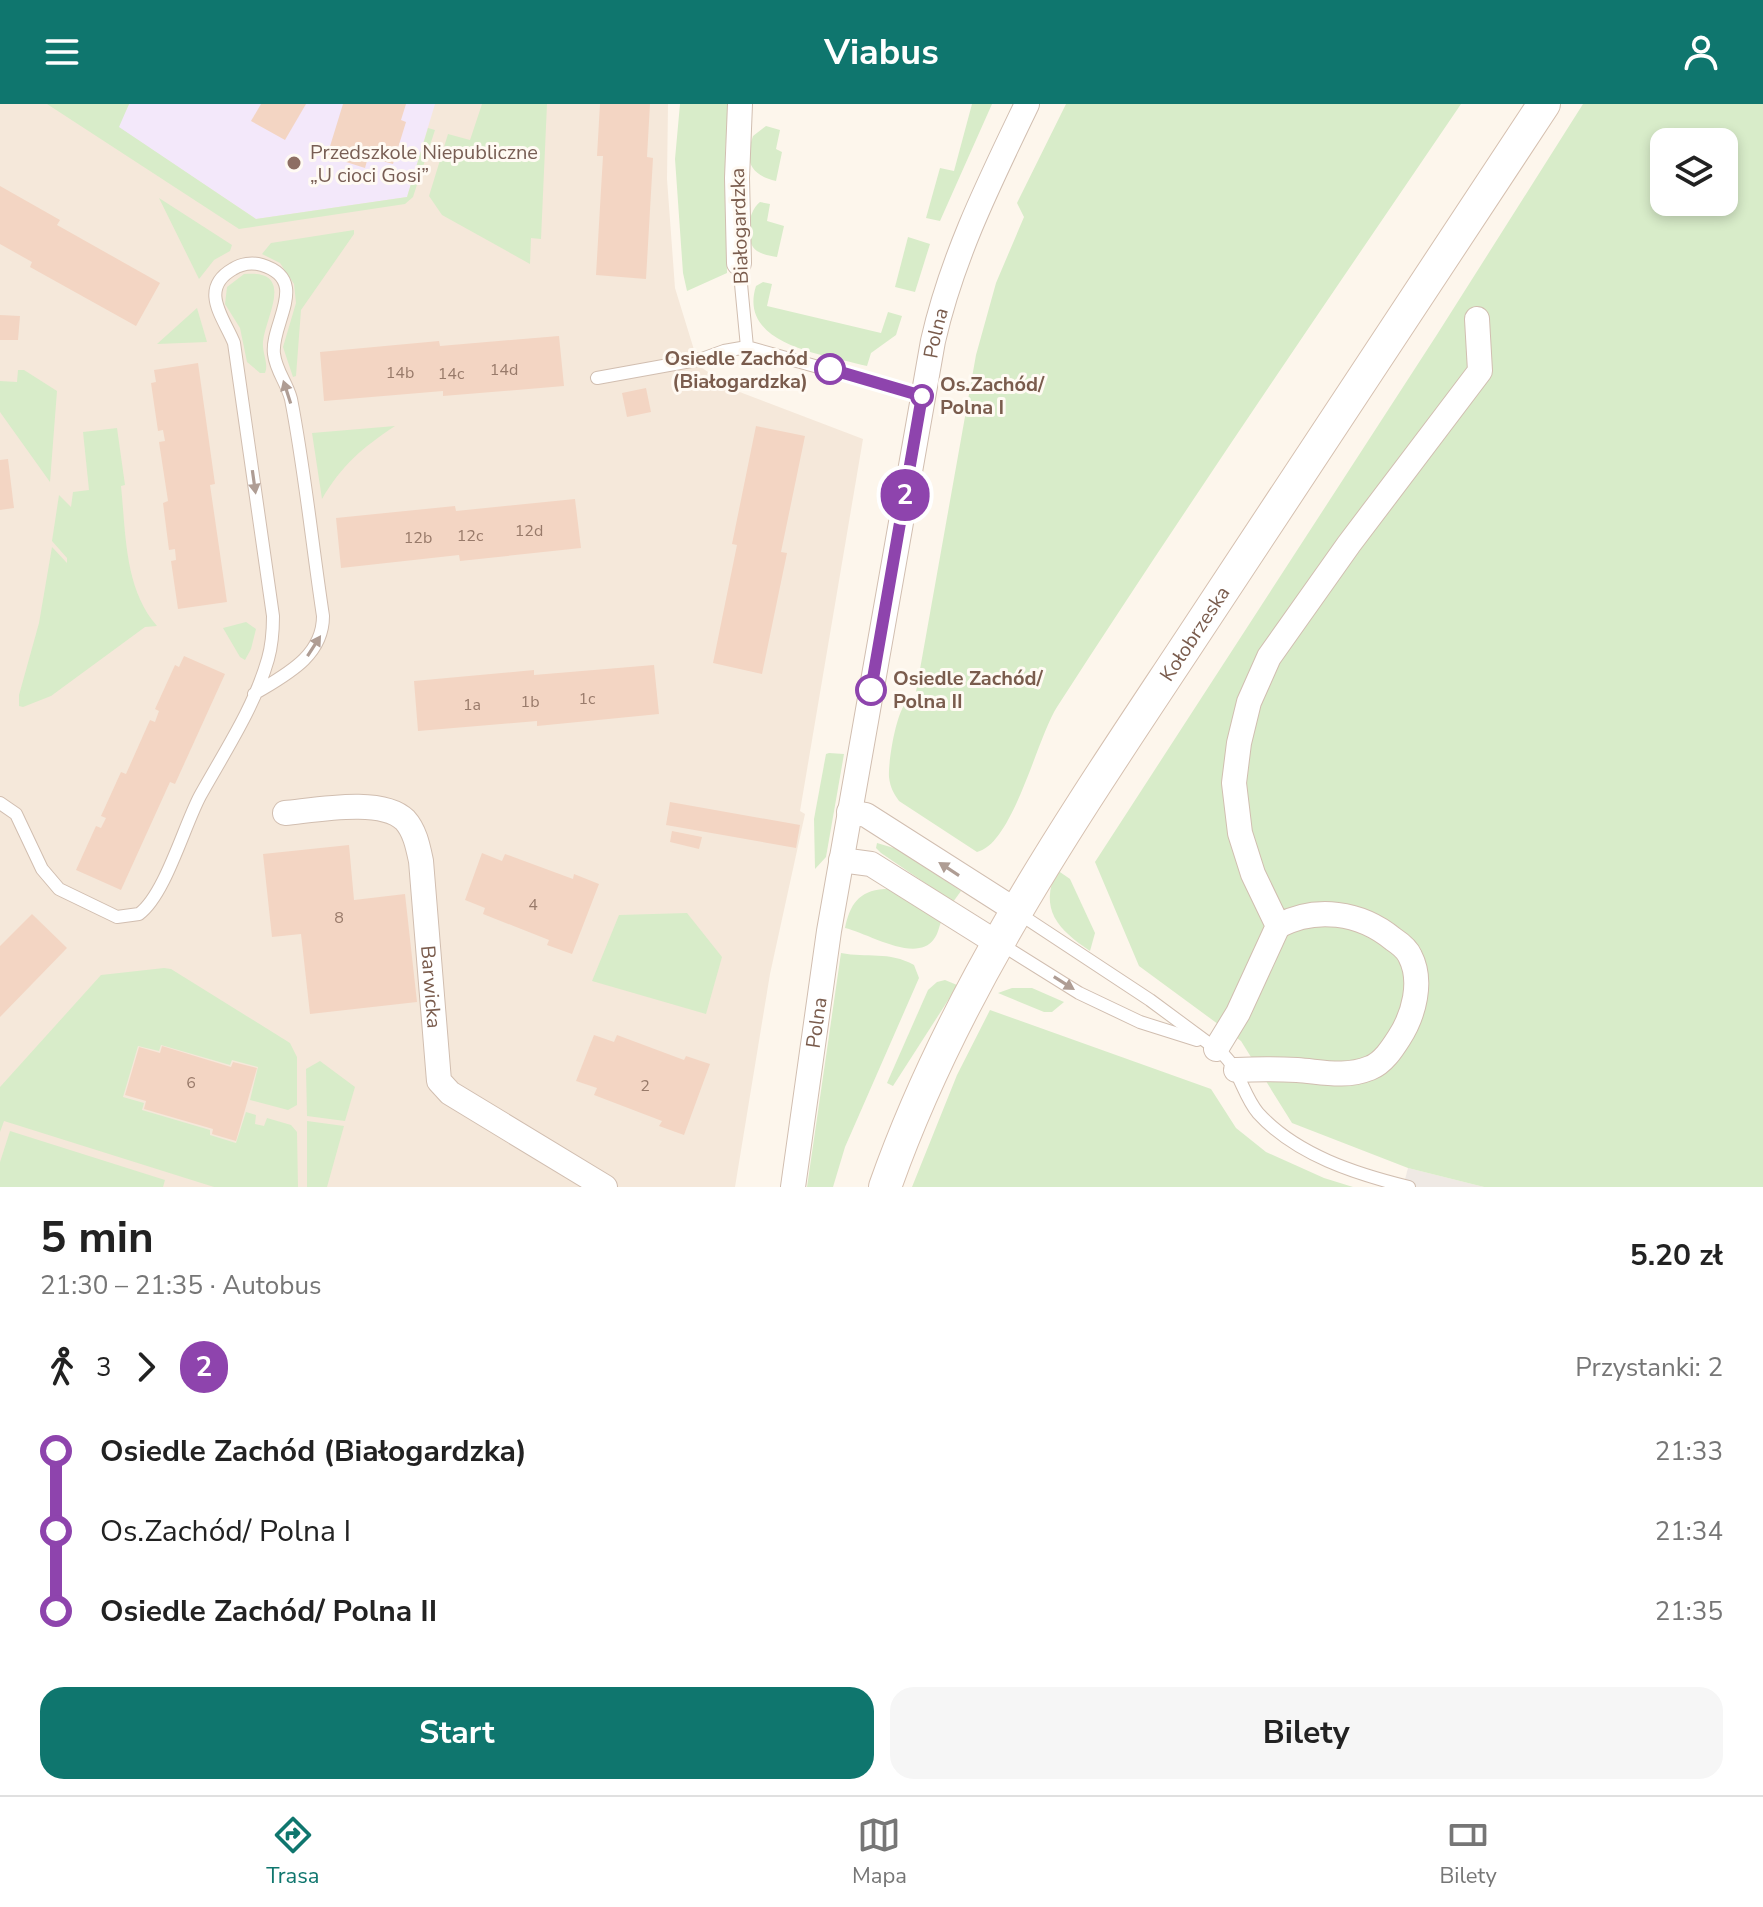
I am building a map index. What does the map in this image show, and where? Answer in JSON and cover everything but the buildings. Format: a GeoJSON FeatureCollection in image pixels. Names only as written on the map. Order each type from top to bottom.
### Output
{"type":"FeatureCollection","features":[{"type":"Feature","properties":{"kind":"main road","name":"Kołobrzeska"},"geometry":{"type":"LineString","coordinates":[[885,1187],[941,1052],[997,943],[1048,855],[1544,104]]}},
{"type":"Feature","properties":{"kind":"street","name":"Białogardzka"},"geometry":{"type":"LineString","coordinates":[[739,263],[737,178],[740,104]]}},
{"type":"Feature","properties":{"kind":"street","name":"Polna"},"geometry":{"type":"LineString","coordinates":[[793,1187],[849,812],[940,310],[977,209],[1027,104]]}},
{"type":"Feature","properties":{"kind":"street"},"geometry":{"type":"LineString","coordinates":[[1278,926],[1253,874],[1240,833],[1234,783],[1249,702],[1269,657],[1349,544],[1480,371],[1477,319]]}},
{"type":"Feature","properties":{"kind":"street","name":"Barwicka"},"geometry":{"type":"LineString","coordinates":[[285,813],[371,806],[392,812],[407,821],[416,839],[421,861],[439,1081],[450,1093],[605,1187]]}},
{"type":"Feature","properties":{"kind":"street"},"geometry":{"type":"LineString","coordinates":[[849,812],[866,815],[1015,910]]}},
{"type":"Feature","properties":{"kind":"street"},"geometry":{"type":"LineString","coordinates":[[841,860],[871,864],[997,943]]}},
{"type":"Feature","properties":{"kind":"street"},"geometry":{"type":"LineString","coordinates":[[1212,1046],[1238,1013],[1278,926],[1307,915],[1356,918],[1387,934],[1410,955],[1416,976],[1416,998],[1402,1033],[1389,1053],[1373,1067],[1340,1075],[1275,1069],[1236,1070]]}},
{"type":"Feature","properties":{"kind":"lane"},"geometry":{"type":"LineString","coordinates":[[0,803],[16,814],[42,869],[59,889],[117,917],[139,914],[154,896],[200,796],[219,766],[254,694],[268,658],[273,616],[234,343],[217,310],[215,297],[218,284],[225,274],[248,263],[261,264],[272,270],[281,277],[286,287],[274,355],[290,398],[323,616],[323,631],[306,658],[285,676],[254,694]]}},
{"type":"Feature","properties":{"kind":"lane","name":"Białogardzka"},"geometry":{"type":"LineString","coordinates":[[739,263],[747,347]]}},
{"type":"Feature","properties":{"kind":"lane"},"geometry":{"type":"LineString","coordinates":[[597,378],[702,359],[747,347],[922,396]]}},
{"type":"Feature","properties":{"kind":"lane"},"geometry":{"type":"LineString","coordinates":[[1015,910],[1150,1000],[1212,1046],[1236,1070],[1257,1111],[1301,1148],[1360,1174],[1409,1187]]}},
{"type":"Feature","properties":{"kind":"lane"},"geometry":{"type":"LineString","coordinates":[[997,943],[1079,993],[1140,1022],[1212,1046]]}},
{"type":"Feature","properties":{"kind":"shaded area"},"geometry":{"type":"Polygon","coordinates":[[[0,104],[668,104],[667,179],[675,288],[699,366],[737,391],[863,439],[800,811],[805,814],[770,974],[735,1187],[0,1187],[0,104]]]}},
{"type":"Feature","properties":{"kind":"shaded area","name":"Przedszkole Niepubliczne „U cioci Gosi”"},"geometry":{"type":"Polygon","coordinates":[[[129,104],[435,104],[407,197],[256,219],[118,127],[129,104]]]}},
{"type":"Feature","properties":{"kind":"shaded area"},"geometry":{"type":"Polygon","coordinates":[[[1408,1168],[1484,1187],[1403,1187],[1408,1168]]]}},
{"type":"Feature","properties":{"kind":"green space"},"geometry":{"type":"Polygon","coordinates":[[[47,104],[129,104],[119,127],[256,219],[407,197],[428,128],[435,130],[413,197],[405,204],[239,229],[47,104]]]}},
{"type":"Feature","properties":{"kind":"green space"},"geometry":{"type":"Polygon","coordinates":[[[482,104],[547,104],[541,239],[531,238],[530,264],[442,215],[429,196],[448,134],[470,140],[482,104]]]}},
{"type":"Feature","properties":{"kind":"green space"},"geometry":{"type":"Polygon","coordinates":[[[680,104],[728,104],[725,156],[727,273],[687,291],[675,159],[680,104]]]}},
{"type":"Feature","properties":{"kind":"green space"},"geometry":{"type":"Polygon","coordinates":[[[972,104],[992,104],[940,221],[926,218],[940,168],[954,171],[972,104]]]}},
{"type":"Feature","properties":{"kind":"green space"},"geometry":{"type":"Polygon","coordinates":[[[1066,104],[1461,104],[1057,707],[1013,811],[990,845],[977,852],[899,801],[892,790],[890,761],[899,716],[907,702],[914,703],[976,355],[996,283],[1024,217],[1017,203],[1066,104]]]}},
{"type":"Feature","properties":{"kind":"green space"},"geometry":{"type":"Polygon","coordinates":[[[1583,104],[1763,104],[1763,1187],[1484,1187],[1408,1168],[1292,1123],[1241,1041],[1139,966],[1095,862],[1583,104]]]}},
{"type":"Feature","properties":{"kind":"green space"},"geometry":{"type":"Polygon","coordinates":[[[766,126],[780,130],[776,149],[782,152],[776,181],[760,175],[749,160],[753,136],[766,126]]]}},
{"type":"Feature","properties":{"kind":"green space"},"geometry":{"type":"Polygon","coordinates":[[[159,198],[232,245],[230,251],[214,260],[199,279],[159,198]]]}},
{"type":"Feature","properties":{"kind":"green space"},"geometry":{"type":"Polygon","coordinates":[[[760,202],[770,204],[767,221],[784,226],[777,257],[757,251],[750,240],[750,219],[760,202]]]}},
{"type":"Feature","properties":{"kind":"green space"},"geometry":{"type":"Polygon","coordinates":[[[354,230],[301,310],[296,376],[293,377],[283,347],[296,303],[294,284],[280,263],[262,254],[271,243],[354,230]]]}},
{"type":"Feature","properties":{"kind":"green space"},"geometry":{"type":"Polygon","coordinates":[[[908,237],[930,244],[915,292],[895,287],[908,237]]]}},
{"type":"Feature","properties":{"kind":"green space"},"geometry":{"type":"Polygon","coordinates":[[[244,274],[260,274],[270,279],[274,287],[263,342],[265,373],[260,373],[247,362],[240,328],[225,304],[227,287],[244,274]]]}},
{"type":"Feature","properties":{"kind":"green space"},"geometry":{"type":"Polygon","coordinates":[[[763,282],[772,284],[767,306],[881,333],[888,312],[902,316],[896,335],[871,353],[867,366],[810,352],[772,335],[760,322],[754,306],[756,286],[763,282]]]}},
{"type":"Feature","properties":{"kind":"green space"},"geometry":{"type":"Polygon","coordinates":[[[197,308],[207,342],[157,344],[197,308]]]}},
{"type":"Feature","properties":{"kind":"green space"},"geometry":{"type":"Polygon","coordinates":[[[18,370],[24,370],[57,391],[50,482],[0,412],[0,381],[17,382],[18,370]]]}},
{"type":"Feature","properties":{"kind":"green space"},"geometry":{"type":"Polygon","coordinates":[[[395,426],[354,458],[322,499],[312,433],[395,426]]]}},
{"type":"Feature","properties":{"kind":"green space"},"geometry":{"type":"Polygon","coordinates":[[[117,428],[125,485],[121,486],[128,559],[138,595],[157,626],[145,627],[51,696],[19,706],[19,695],[39,623],[52,547],[67,563],[67,558],[52,541],[59,495],[71,507],[73,492],[89,490],[83,432],[117,428]]]}},
{"type":"Feature","properties":{"kind":"green space"},"geometry":{"type":"Polygon","coordinates":[[[246,622],[256,629],[245,660],[240,657],[223,628],[246,622]]]}},
{"type":"Feature","properties":{"kind":"green space"},"geometry":{"type":"Polygon","coordinates":[[[826,754],[844,754],[826,857],[815,869],[814,819],[826,754]]]}},
{"type":"Feature","properties":{"kind":"green space"},"geometry":{"type":"Polygon","coordinates":[[[877,843],[897,849],[961,891],[953,902],[881,853],[876,848],[877,843]]]}},
{"type":"Feature","properties":{"kind":"green space"},"geometry":{"type":"Polygon","coordinates":[[[1057,870],[1070,879],[1095,933],[1090,951],[1069,935],[1055,918],[1050,897],[1057,870]]]}},
{"type":"Feature","properties":{"kind":"green space"},"geometry":{"type":"Polygon","coordinates":[[[892,889],[941,922],[934,939],[926,946],[904,948],[845,928],[850,912],[862,896],[892,889]]]}},
{"type":"Feature","properties":{"kind":"green space"},"geometry":{"type":"Polygon","coordinates":[[[687,913],[722,957],[706,1014],[592,981],[619,915],[687,913]]]}},
{"type":"Feature","properties":{"kind":"green space"},"geometry":{"type":"Polygon","coordinates":[[[841,953],[887,956],[905,961],[914,965],[919,978],[845,1147],[833,1187],[807,1187],[841,953]]]}},
{"type":"Feature","properties":{"kind":"green space"},"geometry":{"type":"Polygon","coordinates":[[[171,969],[290,1043],[297,1057],[297,1105],[288,1110],[250,1100],[258,1067],[232,1060],[230,1065],[161,1045],[159,1051],[138,1046],[123,1097],[144,1103],[142,1110],[210,1130],[210,1135],[236,1143],[246,1112],[256,1115],[255,1124],[264,1126],[267,1118],[291,1125],[297,1132],[298,1187],[214,1187],[4,1121],[0,1132],[0,1087],[101,975],[171,969]]]}},
{"type":"Feature","properties":{"kind":"green space"},"geometry":{"type":"Polygon","coordinates":[[[945,980],[957,985],[954,991],[893,1086],[887,1083],[928,990],[945,980]]]}},
{"type":"Feature","properties":{"kind":"green space"},"geometry":{"type":"Polygon","coordinates":[[[1012,988],[1032,988],[1064,1002],[1052,1012],[1044,1012],[998,993],[1012,988]]]}},
{"type":"Feature","properties":{"kind":"green space"},"geometry":{"type":"Polygon","coordinates":[[[990,1010],[1211,1089],[1236,1128],[1266,1152],[1324,1178],[1353,1187],[912,1187],[957,1075],[990,1010]]]}},
{"type":"Feature","properties":{"kind":"green space"},"geometry":{"type":"Polygon","coordinates":[[[320,1061],[355,1087],[345,1121],[307,1116],[306,1069],[320,1061]]]}},
{"type":"Feature","properties":{"kind":"green space"},"geometry":{"type":"Polygon","coordinates":[[[307,1121],[344,1126],[327,1187],[307,1187],[307,1121]]]}},
{"type":"Feature","properties":{"kind":"green space"},"geometry":{"type":"Polygon","coordinates":[[[10,1131],[165,1180],[163,1187],[0,1187],[0,1162],[10,1131]]]}},
{"type":"Feature","properties":{"kind":"bus line","name":"2"},"geometry":{"type":"LineString","coordinates":[[830,369],[922,396],[871,690]]}},
{"type":"Feature","properties":{"kind":"place","name":"Przedszkole Niepubliczne „U cioci Gosi”"},"geometry":{"type":"Point","coordinates":[294,163]}},
{"type":"Feature","properties":{"kind":"place","name":"Osiedle Zachód (Białogardzka)"},"geometry":{"type":"Point","coordinates":[830,369]}},
{"type":"Feature","properties":{"kind":"place","name":"Os.Zachód/ Polna I"},"geometry":{"type":"Point","coordinates":[922,396]}},
{"type":"Feature","properties":{"kind":"place","name":"Osiedle Zachód/ Polna II"},"geometry":{"type":"Point","coordinates":[871,690]}}]}
